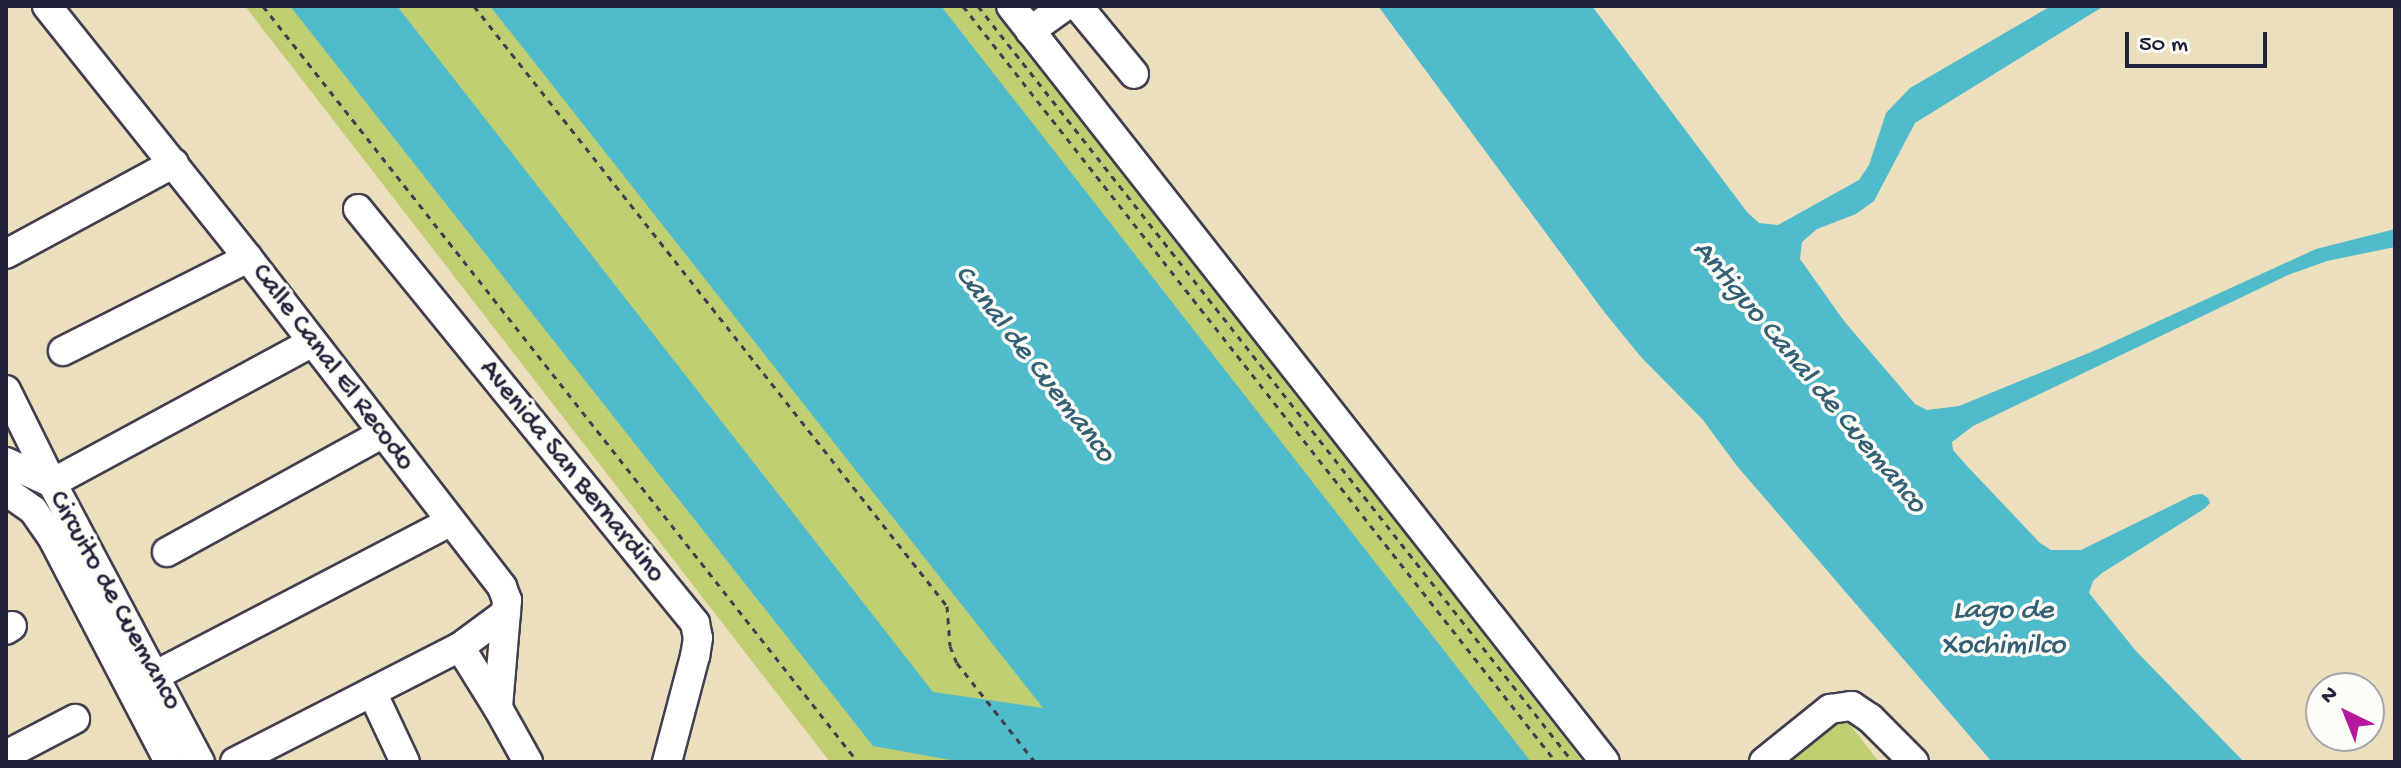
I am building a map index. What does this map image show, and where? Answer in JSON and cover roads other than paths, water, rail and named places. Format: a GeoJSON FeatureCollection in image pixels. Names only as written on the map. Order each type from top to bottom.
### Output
{"type":"FeatureCollection","features":[{"type":"Feature","properties":{"kind":"street","name":"Calle Canal El Recodo"},"geometry":{"type":"LineString","coordinates":[[47,6],[174,163],[502,587],[506,613],[498,708]]}},
{"type":"Feature","properties":{"kind":"street"},"geometry":{"type":"LineString","coordinates":[[1011,6],[1605,762]]}},
{"type":"Feature","properties":{"kind":"street"},"geometry":{"type":"LineString","coordinates":[[1030,31],[1065,6]]}},
{"type":"Feature","properties":{"kind":"street"},"geometry":{"type":"LineString","coordinates":[[1078,6],[1134,74]]}},
{"type":"Feature","properties":{"kind":"street"},"geometry":{"type":"LineString","coordinates":[[6,254],[174,163]]}},
{"type":"Feature","properties":{"kind":"street","name":"Avenida San Bernardino"},"geometry":{"type":"LineString","coordinates":[[358,209],[695,623],[698,638],[695,656],[667,762]]}},
{"type":"Feature","properties":{"kind":"street"},"geometry":{"type":"LineString","coordinates":[[63,351],[248,258]]}},
{"type":"Feature","properties":{"kind":"street"},"geometry":{"type":"LineString","coordinates":[[6,390],[52,483],[311,343]]}},
{"type":"Feature","properties":{"kind":"street"},"geometry":{"type":"LineString","coordinates":[[167,552],[382,434]]}},
{"type":"Feature","properties":{"kind":"street","name":"Circuito de Cuemanco"},"geometry":{"type":"LineString","coordinates":[[6,462],[52,483],[200,762]]}},
{"type":"Feature","properties":{"kind":"street","name":"Circuito de Cuemanco"},"geometry":{"type":"LineString","coordinates":[[10,498],[33,510],[52,537],[169,762]]}},
{"type":"Feature","properties":{"kind":"street"},"geometry":{"type":"LineString","coordinates":[[156,675],[450,522]]}},
{"type":"Feature","properties":{"kind":"street"},"geometry":{"type":"LineString","coordinates":[[235,762],[460,647],[506,613]]}},
{"type":"Feature","properties":{"kind":"street"},"geometry":{"type":"LineString","coordinates":[[460,647],[528,762]]}},
{"type":"Feature","properties":{"kind":"street"},"geometry":{"type":"LineString","coordinates":[[372,692],[405,762]]}},
{"type":"Feature","properties":{"kind":"street"},"geometry":{"type":"LineString","coordinates":[[1764,762],[1830,709],[1852,706],[1870,718],[1914,762]]}},
{"type":"Feature","properties":{"kind":"street"},"geometry":{"type":"LineString","coordinates":[[6,755],[75,719]]}},
{"type":"Feature","properties":{"kind":"water","name":"Canal de Cuemanco"},"geometry":{"type":"Polygon","coordinates":[[[290,6],[397,6],[933,692],[1043,708],[490,6],[941,6],[1531,762],[962,762],[873,746],[290,6]]]}},
{"type":"Feature","properties":{"kind":"water","name":"Lago de Xochimilco"},"geometry":{"type":"Polygon","coordinates":[[[1378,6],[1592,6],[1747,212],[1759,223],[1778,225],[1859,180],[1869,165],[1886,113],[1910,88],[2051,6],[2104,6],[1915,123],[1874,201],[1856,214],[1817,229],[1802,242],[1800,259],[1844,321],[1915,404],[1927,410],[1959,406],[2091,352],[2316,249],[2395,229],[2395,247],[2327,261],[2288,275],[1973,426],[1952,442],[1953,450],[1968,467],[2040,543],[2051,550],[2081,550],[2193,495],[2202,494],[2208,498],[2210,503],[2204,509],[2102,573],[2093,581],[2089,593],[2136,651],[2244,762],[1992,762],[1737,466],[1703,420],[1641,357],[1605,313],[1378,6]]]}},
{"type":"Feature","properties":{"kind":"water label","name":"Antiguo Canal de Cuemanco"},"geometry":{"type":"Point","coordinates":[1808,378]}}]}
